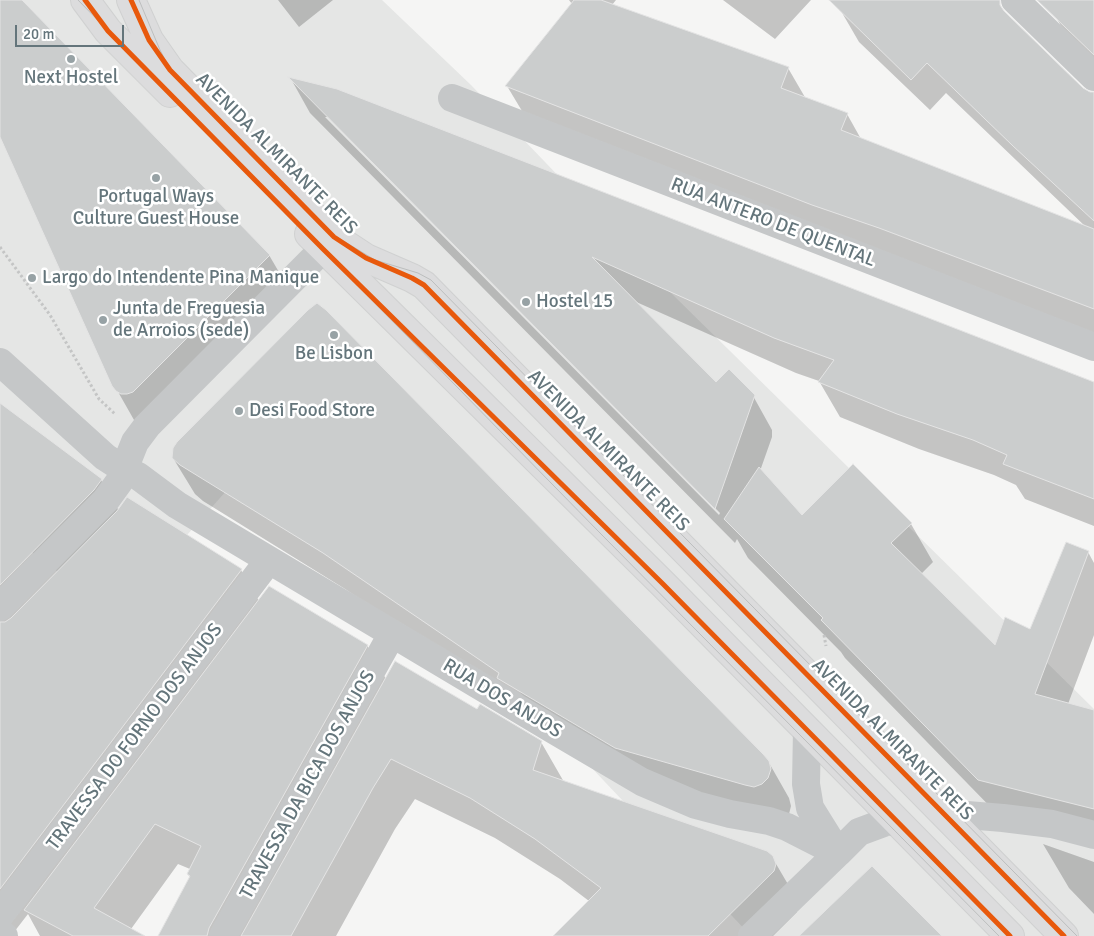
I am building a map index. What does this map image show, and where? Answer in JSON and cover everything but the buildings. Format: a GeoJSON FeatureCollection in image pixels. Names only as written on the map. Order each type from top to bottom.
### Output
{"type":"FeatureCollection","features":[{"type":"Feature","properties":{"kind":"main road","name":"AVENIDA ALMIRANTE REIS"},"geometry":{"type":"LineString","coordinates":[[85,0],[108,31],[324,249],[656,576],[1010,936]]}},
{"type":"Feature","properties":{"kind":"main road","name":"AVENIDA ALMIRANTE REIS"},"geometry":{"type":"LineString","coordinates":[[131,0],[149,40],[170,70],[334,237],[366,258],[424,285],[1064,936]]}},
{"type":"Feature","properties":{"kind":"main road"},"geometry":{"type":"LineString","coordinates":[[896,821],[943,813]]}},
{"type":"Feature","properties":{"kind":"street"},"geometry":{"type":"LineString","coordinates":[[1015,0],[1094,77]]}},
{"type":"Feature","properties":{"kind":"street","name":"RUA ANTERO DE QUENTAL"},"geometry":{"type":"LineString","coordinates":[[452,98],[1094,347]]}},
{"type":"Feature","properties":{"kind":"street"},"geometry":{"type":"LineString","coordinates":[[0,607],[114,491],[135,442],[147,426],[324,249]]}},
{"type":"Feature","properties":{"kind":"street"},"geometry":{"type":"LineString","coordinates":[[1,366],[105,457],[124,470]]}},
{"type":"Feature","properties":{"kind":"street","name":"RUA DOS ANJOS"},"geometry":{"type":"LineString","coordinates":[[124,470],[138,476],[178,505],[269,560],[642,782],[696,805],[730,814],[769,821],[792,829],[838,853]]}},
{"type":"Feature","properties":{"kind":"street","name":"TRAVESSA DO FORNO DOS ANJOS"},"geometry":{"type":"LineString","coordinates":[[0,914],[269,560]]}},
{"type":"Feature","properties":{"kind":"street","name":"TRAVESSA DA BICA DOS ANJOS"},"geometry":{"type":"LineString","coordinates":[[223,936],[392,634]]}},
{"type":"Feature","properties":{"kind":"street"},"geometry":{"type":"LineString","coordinates":[[807,730],[806,784],[810,808],[838,853]]}},
{"type":"Feature","properties":{"kind":"street"},"geometry":{"type":"LineString","coordinates":[[792,829],[810,808]]}},
{"type":"Feature","properties":{"kind":"street"},"geometry":{"type":"LineString","coordinates":[[943,813],[1052,824],[1094,834]]}},
{"type":"Feature","properties":{"kind":"street"},"geometry":{"type":"LineString","coordinates":[[752,936],[859,832],[886,822],[896,821]]}},
{"type":"Feature","properties":{"kind":"street"},"geometry":{"type":"LineString","coordinates":[[0,935],[4,936]]}},
{"type":"Feature","properties":{"kind":"path"},"geometry":{"type":"LineString","coordinates":[[0,247],[50,315],[99,399],[118,416]]}},
{"type":"Feature","properties":{"kind":"shaded area"},"geometry":{"type":"Polygon","coordinates":[[[0,0],[382,0],[471,85],[669,291],[1094,709],[1094,936],[751,936],[276,435],[115,616],[0,527],[0,0]]]}},
{"type":"Feature","properties":{"kind":"tram line"},"geometry":{"type":"LineString","coordinates":[[78,0],[601,534],[999,936]]}},
{"type":"Feature","properties":{"kind":"tram line"},"geometry":{"type":"LineString","coordinates":[[139,0],[170,69],[332,234],[375,260],[418,273],[431,280],[1077,936]]}},
{"type":"Feature","properties":{"kind":"cycle path"},"geometry":{"type":"LineString","coordinates":[[85,0],[108,31],[323,249],[663,584],[1010,936]]}},
{"type":"Feature","properties":{"kind":"cycle path"},"geometry":{"type":"LineString","coordinates":[[131,0],[149,40],[170,70],[334,237],[366,258],[424,285],[1064,936]]}},
{"type":"Feature","properties":{"kind":"place","name":"Next Hostel"},"geometry":{"type":"Point","coordinates":[71,59]}},
{"type":"Feature","properties":{"kind":"place","name":"Portugal Ways Culture Guest House"},"geometry":{"type":"Point","coordinates":[156,178]}},
{"type":"Feature","properties":{"kind":"place","name":"Largo do Intendente Pina Manique"},"geometry":{"type":"Point","coordinates":[32,278]}},
{"type":"Feature","properties":{"kind":"place","name":"Hostel 15"},"geometry":{"type":"Point","coordinates":[526,302]}},
{"type":"Feature","properties":{"kind":"place","name":"Junta de Freguesia de Arroios (sede)"},"geometry":{"type":"Point","coordinates":[103,320]}},
{"type":"Feature","properties":{"kind":"place","name":"Be Lisbon"},"geometry":{"type":"Point","coordinates":[334,335]}},
{"type":"Feature","properties":{"kind":"place","name":"Desi Food Store"},"geometry":{"type":"Point","coordinates":[239,411]}}]}
